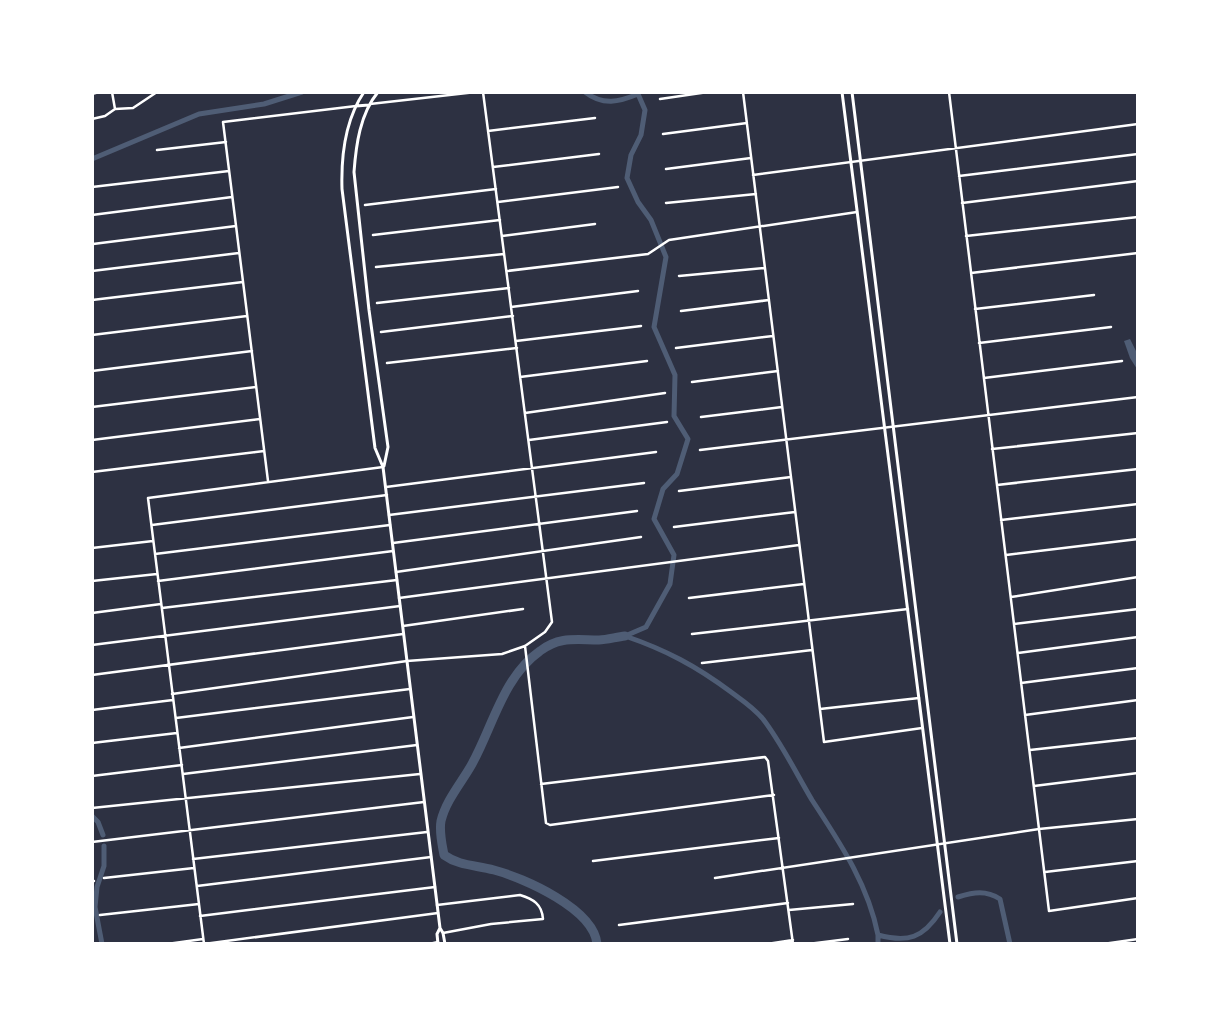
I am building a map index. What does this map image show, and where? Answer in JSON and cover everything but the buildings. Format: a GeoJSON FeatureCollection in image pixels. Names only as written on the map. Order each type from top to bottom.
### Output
{"type":"FeatureCollection","features":[{"type":"Feature","properties":{"kind":"street"},"geometry":{"type":"LineString","coordinates":[[92,94],[99,92]]}},
{"type":"Feature","properties":{"kind":"street"},"geometry":{"type":"LineString","coordinates":[[112,92],[115,109]]}},
{"type":"Feature","properties":{"kind":"street"},"geometry":{"type":"LineString","coordinates":[[92,119],[115,109],[133,108],[157,92]]}},
{"type":"Feature","properties":{"kind":"street"},"geometry":{"type":"LineString","coordinates":[[364,92],[356,106],[344,148],[342,189],[375,448],[383,467],[386,487],[434,887],[440,928],[445,944]]}},
{"type":"Feature","properties":{"kind":"street"},"geometry":{"type":"LineString","coordinates":[[378,92],[369,105],[361,129],[354,172],[369,310],[388,447],[383,467]]}},
{"type":"Feature","properties":{"kind":"street"},"geometry":{"type":"LineString","coordinates":[[268,482],[223,122],[476,92]]}},
{"type":"Feature","properties":{"kind":"street"},"geometry":{"type":"LineString","coordinates":[[172,694],[406,661],[502,654],[525,646],[545,632],[552,622],[483,92]]}},
{"type":"Feature","properties":{"kind":"street"},"geometry":{"type":"LineString","coordinates":[[660,98],[708,92]]}},
{"type":"Feature","properties":{"kind":"street"},"geometry":{"type":"LineString","coordinates":[[743,92],[824,742],[923,728]]}},
{"type":"Feature","properties":{"kind":"street"},"geometry":{"type":"LineString","coordinates":[[842,92],[950,944]]}},
{"type":"Feature","properties":{"kind":"street"},"geometry":{"type":"LineString","coordinates":[[852,92],[957,944]]}},
{"type":"Feature","properties":{"kind":"street"},"geometry":{"type":"LineString","coordinates":[[948,92],[1049,911],[1138,898]]}},
{"type":"Feature","properties":{"kind":"street"},"geometry":{"type":"LineString","coordinates":[[488,131],[596,118]]}},
{"type":"Feature","properties":{"kind":"street"},"geometry":{"type":"LineString","coordinates":[[664,134],[747,123]]}},
{"type":"Feature","properties":{"kind":"street"},"geometry":{"type":"LineString","coordinates":[[753,174],[860,162],[1138,124]]}},
{"type":"Feature","properties":{"kind":"street"},"geometry":{"type":"LineString","coordinates":[[157,150],[226,142]]}},
{"type":"Feature","properties":{"kind":"street"},"geometry":{"type":"LineString","coordinates":[[493,167],[599,154]]}},
{"type":"Feature","properties":{"kind":"street"},"geometry":{"type":"LineString","coordinates":[[959,176],[1138,154]]}},
{"type":"Feature","properties":{"kind":"street"},"geometry":{"type":"LineString","coordinates":[[666,169],[751,158]]}},
{"type":"Feature","properties":{"kind":"street"},"geometry":{"type":"LineString","coordinates":[[92,187],[229,171]]}},
{"type":"Feature","properties":{"kind":"street"},"geometry":{"type":"LineString","coordinates":[[962,203],[1138,181]]}},
{"type":"Feature","properties":{"kind":"street"},"geometry":{"type":"LineString","coordinates":[[365,205],[496,188]]}},
{"type":"Feature","properties":{"kind":"street"},"geometry":{"type":"LineString","coordinates":[[498,202],[618,188]]}},
{"type":"Feature","properties":{"kind":"street"},"geometry":{"type":"LineString","coordinates":[[666,204],[756,194]]}},
{"type":"Feature","properties":{"kind":"street"},"geometry":{"type":"LineString","coordinates":[[92,215],[232,197]]}},
{"type":"Feature","properties":{"kind":"street"},"geometry":{"type":"LineString","coordinates":[[507,271],[648,254],[669,240],[857,212]]}},
{"type":"Feature","properties":{"kind":"street"},"geometry":{"type":"LineString","coordinates":[[966,236],[1138,217]]}},
{"type":"Feature","properties":{"kind":"street"},"geometry":{"type":"LineString","coordinates":[[373,235],[500,220]]}},
{"type":"Feature","properties":{"kind":"street"},"geometry":{"type":"LineString","coordinates":[[502,236],[595,224]]}},
{"type":"Feature","properties":{"kind":"street"},"geometry":{"type":"LineString","coordinates":[[93,244],[236,226]]}},
{"type":"Feature","properties":{"kind":"street"},"geometry":{"type":"LineString","coordinates":[[92,271],[240,253]]}},
{"type":"Feature","properties":{"kind":"street"},"geometry":{"type":"LineString","coordinates":[[971,273],[1138,253]]}},
{"type":"Feature","properties":{"kind":"street"},"geometry":{"type":"LineString","coordinates":[[376,267],[504,254]]}},
{"type":"Feature","properties":{"kind":"street"},"geometry":{"type":"LineString","coordinates":[[679,276],[765,268]]}},
{"type":"Feature","properties":{"kind":"street"},"geometry":{"type":"LineString","coordinates":[[92,300],[243,282]]}},
{"type":"Feature","properties":{"kind":"street"},"geometry":{"type":"LineString","coordinates":[[378,304],[509,288]]}},
{"type":"Feature","properties":{"kind":"street"},"geometry":{"type":"LineString","coordinates":[[511,307],[638,291]]}},
{"type":"Feature","properties":{"kind":"street"},"geometry":{"type":"LineString","coordinates":[[975,309],[1094,295]]}},
{"type":"Feature","properties":{"kind":"street"},"geometry":{"type":"LineString","coordinates":[[681,311],[769,300]]}},
{"type":"Feature","properties":{"kind":"street"},"geometry":{"type":"LineString","coordinates":[[92,336],[247,316]]}},
{"type":"Feature","properties":{"kind":"street"},"geometry":{"type":"LineString","coordinates":[[381,332],[512,316]]}},
{"type":"Feature","properties":{"kind":"street"},"geometry":{"type":"LineString","coordinates":[[516,341],[641,326]]}},
{"type":"Feature","properties":{"kind":"street"},"geometry":{"type":"LineString","coordinates":[[979,343],[1112,327]]}},
{"type":"Feature","properties":{"kind":"street"},"geometry":{"type":"LineString","coordinates":[[676,348],[773,336]]}},
{"type":"Feature","properties":{"kind":"street"},"geometry":{"type":"LineString","coordinates":[[387,363],[517,348]]}},
{"type":"Feature","properties":{"kind":"street"},"geometry":{"type":"LineString","coordinates":[[92,372],[252,351]]}},
{"type":"Feature","properties":{"kind":"street"},"geometry":{"type":"LineString","coordinates":[[520,377],[647,361]]}},
{"type":"Feature","properties":{"kind":"street"},"geometry":{"type":"LineString","coordinates":[[984,378],[1122,361]]}},
{"type":"Feature","properties":{"kind":"street"},"geometry":{"type":"LineString","coordinates":[[692,382],[778,371]]}},
{"type":"Feature","properties":{"kind":"street"},"geometry":{"type":"LineString","coordinates":[[92,407],[256,387]]}},
{"type":"Feature","properties":{"kind":"street"},"geometry":{"type":"LineString","coordinates":[[525,413],[665,394]]}},
{"type":"Feature","properties":{"kind":"street"},"geometry":{"type":"LineString","coordinates":[[700,450],[1138,397]]}},
{"type":"Feature","properties":{"kind":"street"},"geometry":{"type":"LineString","coordinates":[[701,417],[782,407]]}},
{"type":"Feature","properties":{"kind":"street"},"geometry":{"type":"LineString","coordinates":[[92,440],[260,419]]}},
{"type":"Feature","properties":{"kind":"street"},"geometry":{"type":"LineString","coordinates":[[529,440],[667,422]]}},
{"type":"Feature","properties":{"kind":"street"},"geometry":{"type":"LineString","coordinates":[[992,449],[1138,432]]}},
{"type":"Feature","properties":{"kind":"street"},"geometry":{"type":"LineString","coordinates":[[92,472],[264,451]]}},
{"type":"Feature","properties":{"kind":"street"},"geometry":{"type":"LineString","coordinates":[[386,487],[656,452]]}},
{"type":"Feature","properties":{"kind":"street"},"geometry":{"type":"LineString","coordinates":[[383,467],[148,498],[158,581],[204,944],[438,913]]}},
{"type":"Feature","properties":{"kind":"street"},"geometry":{"type":"LineString","coordinates":[[997,485],[1138,469]]}},
{"type":"Feature","properties":{"kind":"street"},"geometry":{"type":"LineString","coordinates":[[679,491],[791,477]]}},
{"type":"Feature","properties":{"kind":"street"},"geometry":{"type":"LineString","coordinates":[[389,515],[536,495],[644,483]]}},
{"type":"Feature","properties":{"kind":"street"},"geometry":{"type":"LineString","coordinates":[[152,525],[387,495]]}},
{"type":"Feature","properties":{"kind":"street"},"geometry":{"type":"LineString","coordinates":[[1001,520],[1138,504]]}},
{"type":"Feature","properties":{"kind":"street"},"geometry":{"type":"LineString","coordinates":[[392,543],[637,511]]}},
{"type":"Feature","properties":{"kind":"street"},"geometry":{"type":"LineString","coordinates":[[674,527],[795,512]]}},
{"type":"Feature","properties":{"kind":"street"},"geometry":{"type":"LineString","coordinates":[[155,554],[390,525]]}},
{"type":"Feature","properties":{"kind":"street"},"geometry":{"type":"LineString","coordinates":[[396,572],[642,537]]}},
{"type":"Feature","properties":{"kind":"street"},"geometry":{"type":"LineString","coordinates":[[1006,555],[1138,539]]}},
{"type":"Feature","properties":{"kind":"street"},"geometry":{"type":"LineString","coordinates":[[92,548],[154,541]]}},
{"type":"Feature","properties":{"kind":"street"},"geometry":{"type":"LineString","coordinates":[[399,598],[799,545]]}},
{"type":"Feature","properties":{"kind":"street"},"geometry":{"type":"LineString","coordinates":[[158,581],[393,551]]}},
{"type":"Feature","properties":{"kind":"street"},"geometry":{"type":"LineString","coordinates":[[92,581],[158,574]]}},
{"type":"Feature","properties":{"kind":"street"},"geometry":{"type":"LineString","coordinates":[[1011,597],[1138,577]]}},
{"type":"Feature","properties":{"kind":"street"},"geometry":{"type":"LineString","coordinates":[[92,613],[397,580]]}},
{"type":"Feature","properties":{"kind":"street"},"geometry":{"type":"LineString","coordinates":[[689,598],[804,584]]}},
{"type":"Feature","properties":{"kind":"street"},"geometry":{"type":"LineString","coordinates":[[92,645],[400,606]]}},
{"type":"Feature","properties":{"kind":"street"},"geometry":{"type":"LineString","coordinates":[[692,634],[908,608]]}},
{"type":"Feature","properties":{"kind":"street"},"geometry":{"type":"LineString","coordinates":[[402,626],[522,609]]}},
{"type":"Feature","properties":{"kind":"street"},"geometry":{"type":"LineString","coordinates":[[1014,624],[1138,609]]}},
{"type":"Feature","properties":{"kind":"street"},"geometry":{"type":"LineString","coordinates":[[92,675],[403,634]]}},
{"type":"Feature","properties":{"kind":"street"},"geometry":{"type":"LineString","coordinates":[[1018,653],[1138,637]]}},
{"type":"Feature","properties":{"kind":"street"},"geometry":{"type":"LineString","coordinates":[[525,646],[545,819],[550,825],[774,795]]}},
{"type":"Feature","properties":{"kind":"street"},"geometry":{"type":"LineString","coordinates":[[702,663],[812,650]]}},
{"type":"Feature","properties":{"kind":"street"},"geometry":{"type":"LineString","coordinates":[[1021,683],[1138,668]]}},
{"type":"Feature","properties":{"kind":"street"},"geometry":{"type":"LineString","coordinates":[[176,718],[410,689]]}},
{"type":"Feature","properties":{"kind":"street"},"geometry":{"type":"LineString","coordinates":[[820,710],[919,698]]}},
{"type":"Feature","properties":{"kind":"street"},"geometry":{"type":"LineString","coordinates":[[92,710],[173,700]]}},
{"type":"Feature","properties":{"kind":"street"},"geometry":{"type":"LineString","coordinates":[[1025,715],[1138,700]]}},
{"type":"Feature","properties":{"kind":"street"},"geometry":{"type":"LineString","coordinates":[[179,748],[413,717]]}},
{"type":"Feature","properties":{"kind":"street"},"geometry":{"type":"LineString","coordinates":[[92,743],[178,733]]}},
{"type":"Feature","properties":{"kind":"street"},"geometry":{"type":"LineString","coordinates":[[1030,750],[1138,738]]}},
{"type":"Feature","properties":{"kind":"street"},"geometry":{"type":"LineString","coordinates":[[183,774],[416,746]]}},
{"type":"Feature","properties":{"kind":"street"},"geometry":{"type":"LineString","coordinates":[[541,784],[765,757],[768,761],[774,795],[793,942],[767,944]]}},
{"type":"Feature","properties":{"kind":"street"},"geometry":{"type":"LineString","coordinates":[[92,776],[182,765]]}},
{"type":"Feature","properties":{"kind":"street"},"geometry":{"type":"LineString","coordinates":[[1034,786],[1138,773]]}},
{"type":"Feature","properties":{"kind":"street"},"geometry":{"type":"LineString","coordinates":[[92,808],[186,800],[420,774]]}},
{"type":"Feature","properties":{"kind":"street"},"geometry":{"type":"LineString","coordinates":[[92,842],[424,802]]}},
{"type":"Feature","properties":{"kind":"street"},"geometry":{"type":"LineString","coordinates":[[715,878],[857,856],[945,845],[1039,829],[1138,819]]}},
{"type":"Feature","properties":{"kind":"street"},"geometry":{"type":"LineString","coordinates":[[193,859],[428,832]]}},
{"type":"Feature","properties":{"kind":"street"},"geometry":{"type":"LineString","coordinates":[[593,861],[779,838]]}},
{"type":"Feature","properties":{"kind":"street"},"geometry":{"type":"LineString","coordinates":[[196,886],[431,857]]}},
{"type":"Feature","properties":{"kind":"street"},"geometry":{"type":"LineString","coordinates":[[1045,872],[1138,861]]}},
{"type":"Feature","properties":{"kind":"street"},"geometry":{"type":"LineString","coordinates":[[104,878],[194,868]]}},
{"type":"Feature","properties":{"kind":"street"},"geometry":{"type":"LineString","coordinates":[[200,916],[434,887]]}},
{"type":"Feature","properties":{"kind":"street"},"geometry":{"type":"LineString","coordinates":[[437,904],[520,895],[530,898],[542,912],[543,919],[491,924],[443,933]]}},
{"type":"Feature","properties":{"kind":"street"},"geometry":{"type":"LineString","coordinates":[[619,925],[788,903]]}},
{"type":"Feature","properties":{"kind":"street"},"geometry":{"type":"LineString","coordinates":[[100,915],[199,904]]}},
{"type":"Feature","properties":{"kind":"street"},"geometry":{"type":"LineString","coordinates":[[789,910],[853,904]]}},
{"type":"Feature","properties":{"kind":"street"},"geometry":{"type":"LineString","coordinates":[[429,944],[438,943],[437,934],[440,928]]}},
{"type":"Feature","properties":{"kind":"street"},"geometry":{"type":"LineString","coordinates":[[167,944],[203,939]]}},
{"type":"Feature","properties":{"kind":"street"},"geometry":{"type":"LineString","coordinates":[[808,944],[848,939]]}},
{"type":"Feature","properties":{"kind":"street"},"geometry":{"type":"LineString","coordinates":[[1103,944],[1138,939]]}},
{"type":"Feature","properties":{"kind":"water"},"geometry":{"type":"Polygon","coordinates":[[[1130,339],[1137,353],[1137,369],[1130,358],[1124,341],[1130,339]]]}},
{"type":"Feature","properties":{"kind":"waterway"},"geometry":{"type":"LineString","coordinates":[[92,159],[199,114],[264,104],[302,92]]}},
{"type":"Feature","properties":{"kind":"waterway"},"geometry":{"type":"LineString","coordinates":[[585,92],[605,101],[618,101],[638,94],[645,110],[641,135],[631,155],[627,178],[638,202],[651,220],[666,257],[654,327],[675,375],[674,416],[688,439],[677,474],[663,489],[654,519],[674,555],[670,584],[646,627],[625,636],[654,647],[693,667],[744,701],[763,719],[783,748],[812,800],[852,864],[867,898],[878,935],[898,938],[914,936],[927,928],[940,912]]}},
{"type":"Feature","properties":{"kind":"waterway"},"geometry":{"type":"LineString","coordinates":[[597,944],[593,931],[584,919],[556,897],[507,874],[462,863],[444,855],[440,825],[443,813],[472,764],[508,688],[527,662],[547,646],[561,641],[602,640],[625,636]]}},
{"type":"Feature","properties":{"kind":"waterway"},"geometry":{"type":"LineString","coordinates":[[92,816],[98,822],[103,835]]}},
{"type":"Feature","properties":{"kind":"waterway"},"geometry":{"type":"LineString","coordinates":[[102,944],[95,907],[97,887],[104,866],[104,846]]}},
{"type":"Feature","properties":{"kind":"waterway"},"geometry":{"type":"LineString","coordinates":[[958,897],[980,893],[990,894],[1000,899],[1010,944]]}},
{"type":"Feature","properties":{"kind":"waterway"},"geometry":{"type":"LineString","coordinates":[[878,935],[878,944]]}}]}
